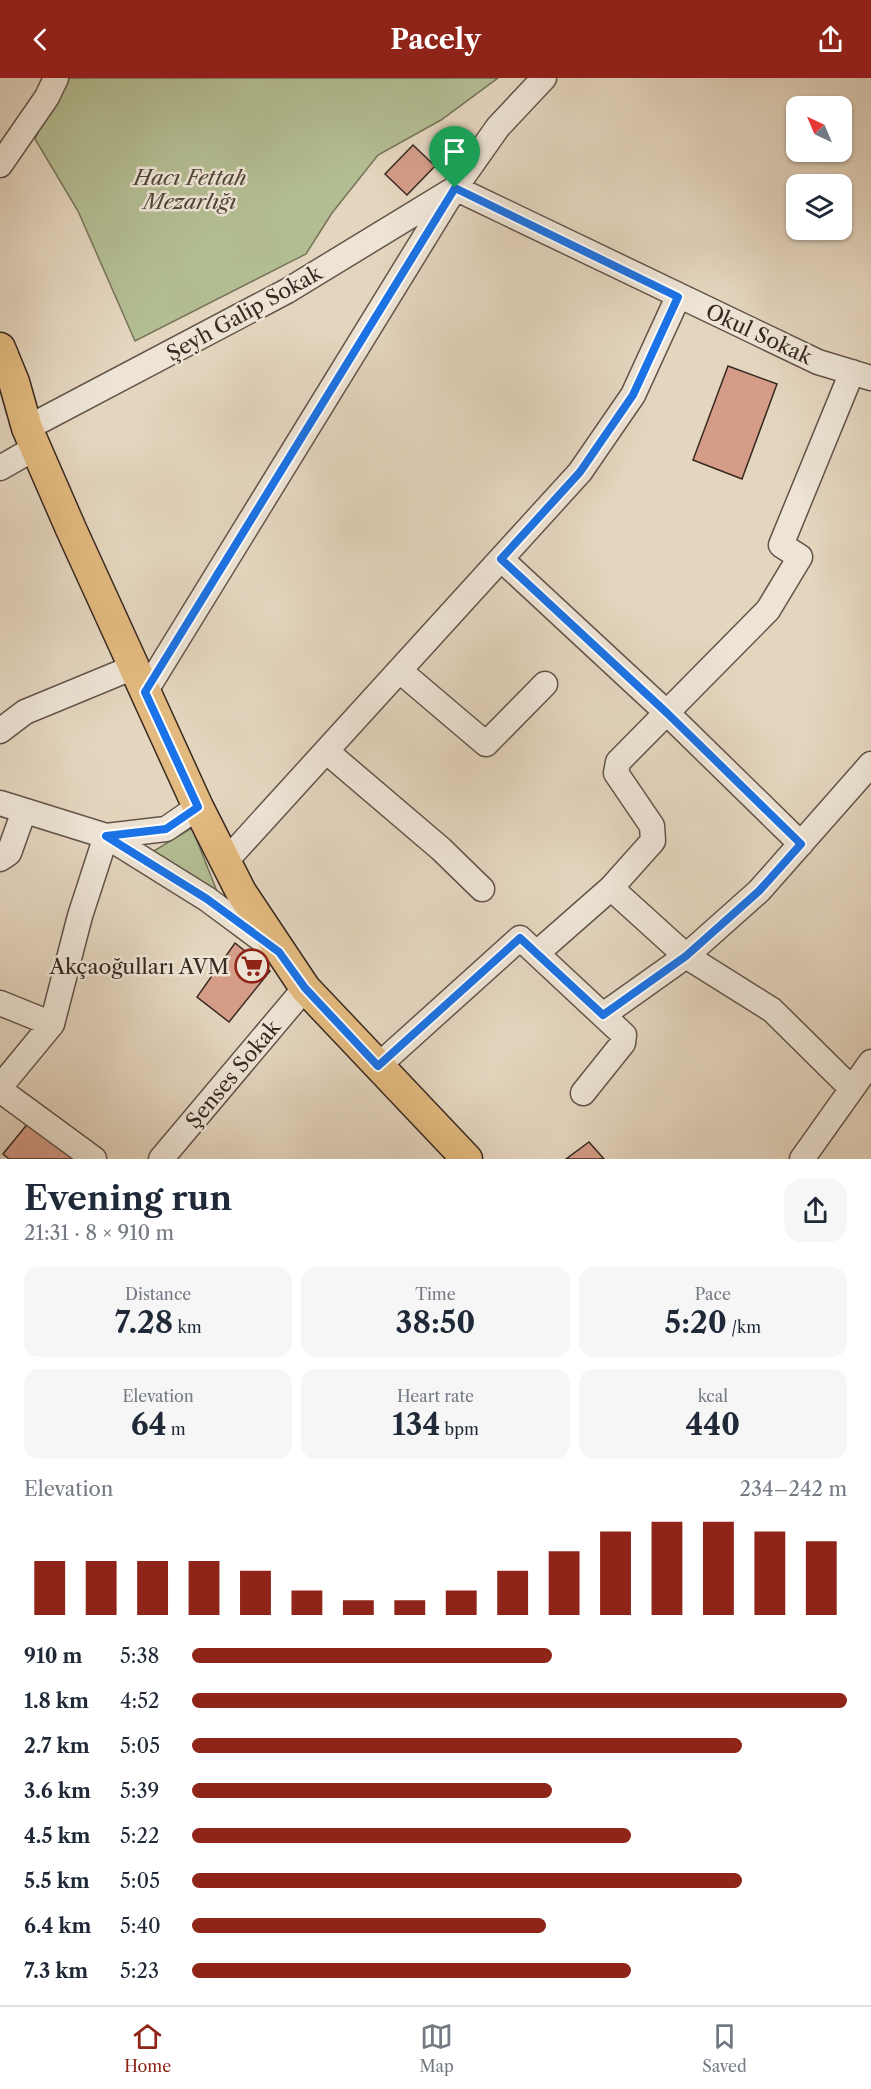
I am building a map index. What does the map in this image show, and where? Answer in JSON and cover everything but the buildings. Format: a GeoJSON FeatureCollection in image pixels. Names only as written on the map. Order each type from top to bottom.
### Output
{"type":"FeatureCollection","features":[{"type":"Feature","properties":{"kind":"main road"},"geometry":{"type":"LineString","coordinates":[[0,348],[14,382],[31,438],[225,862],[279,952],[305,988],[467,1159]]}},
{"type":"Feature","properties":{"kind":"main road"},"geometry":{"type":"LineString","coordinates":[[0,398],[31,438]]}},
{"type":"Feature","properties":{"kind":"street"},"geometry":{"type":"LineString","coordinates":[[0,165],[47,96],[56,78]]}},
{"type":"Feature","properties":{"kind":"street"},"geometry":{"type":"LineString","coordinates":[[0,730],[35,707],[140,679],[455,188],[498,127],[544,78]]}},
{"type":"Feature","properties":{"kind":"street","name":"Okul Sokak"},"geometry":{"type":"LineString","coordinates":[[455,188],[678,297],[818,362],[862,375]]}},
{"type":"Feature","properties":{"kind":"street","name":"Şeyh Galip Sokak"},"geometry":{"type":"LineString","coordinates":[[0,468],[31,438],[277,297],[455,188]]}},
{"type":"Feature","properties":{"kind":"street"},"geometry":{"type":"LineString","coordinates":[[225,862],[580,472],[633,395],[678,297]]}},
{"type":"Feature","properties":{"kind":"street"},"geometry":{"type":"LineString","coordinates":[[537,953],[612,888],[653,842],[652,826],[616,773],[618,762],[768,610],[797,566],[800,557],[782,545],[862,375]]}},
{"type":"Feature","properties":{"kind":"street"},"geometry":{"type":"LineString","coordinates":[[501,559],[667,713],[801,844]]}},
{"type":"Feature","properties":{"kind":"street"},"geometry":{"type":"LineString","coordinates":[[400,671],[486,744],[545,684]]}},
{"type":"Feature","properties":{"kind":"street"},"geometry":{"type":"LineString","coordinates":[[326,751],[441,849],[482,889]]}},
{"type":"Feature","properties":{"kind":"street"},"geometry":{"type":"LineString","coordinates":[[603,1015],[686,956],[759,891],[871,764]]}},
{"type":"Feature","properties":{"kind":"street"},"geometry":{"type":"LineString","coordinates":[[0,803],[106,836],[207,899],[279,952]]}},
{"type":"Feature","properties":{"kind":"street"},"geometry":{"type":"LineString","coordinates":[[106,836],[166,829],[198,807]]}},
{"type":"Feature","properties":{"kind":"street"},"geometry":{"type":"LineString","coordinates":[[0,859],[9,853],[24,811]]}},
{"type":"Feature","properties":{"kind":"street"},"geometry":{"type":"LineString","coordinates":[[94,1159],[0,1088],[52,1024],[80,916],[106,836]]}},
{"type":"Feature","properties":{"kind":"street"},"geometry":{"type":"LineString","coordinates":[[612,888],[686,956],[772,1010],[851,1088]]}},
{"type":"Feature","properties":{"kind":"street"},"geometry":{"type":"LineString","coordinates":[[378,1066],[520,938],[624,1035],[623,1043],[583,1093]]}},
{"type":"Feature","properties":{"kind":"street","name":"Şenses Sokak"},"geometry":{"type":"LineString","coordinates":[[161,1159],[305,988]]}},
{"type":"Feature","properties":{"kind":"street"},"geometry":{"type":"LineString","coordinates":[[0,1003],[52,1024]]}},
{"type":"Feature","properties":{"kind":"street"},"geometry":{"type":"LineString","coordinates":[[802,1159],[871,1062]]}},
{"type":"Feature","properties":{"kind":"green space","name":"Hacı Fettah Mezarlığı"},"geometry":{"type":"Polygon","coordinates":[[[62,78],[498,78],[441,120],[378,155],[332,213],[306,254],[135,341],[78,211],[35,139],[62,78]]]}},
{"type":"Feature","properties":{"kind":"green space"},"geometry":{"type":"Polygon","coordinates":[[[192,828],[220,899],[152,852],[192,828]]]}},
{"type":"Feature","properties":{"kind":"place","name":"Akçaoğulları AVM"},"geometry":{"type":"Point","coordinates":[252,966]}},
{"type":"Feature","properties":{"kind":"route"},"geometry":{"type":"LineString","coordinates":[[455,188],[678,297],[633,395],[580,472],[501,559],[667,713],[801,844],[759,891],[686,956],[603,1015],[520,938],[378,1066],[328,1015],[279,952],[207,899],[106,836],[166,829],[198,807],[145,692],[455,188]]}}]}
